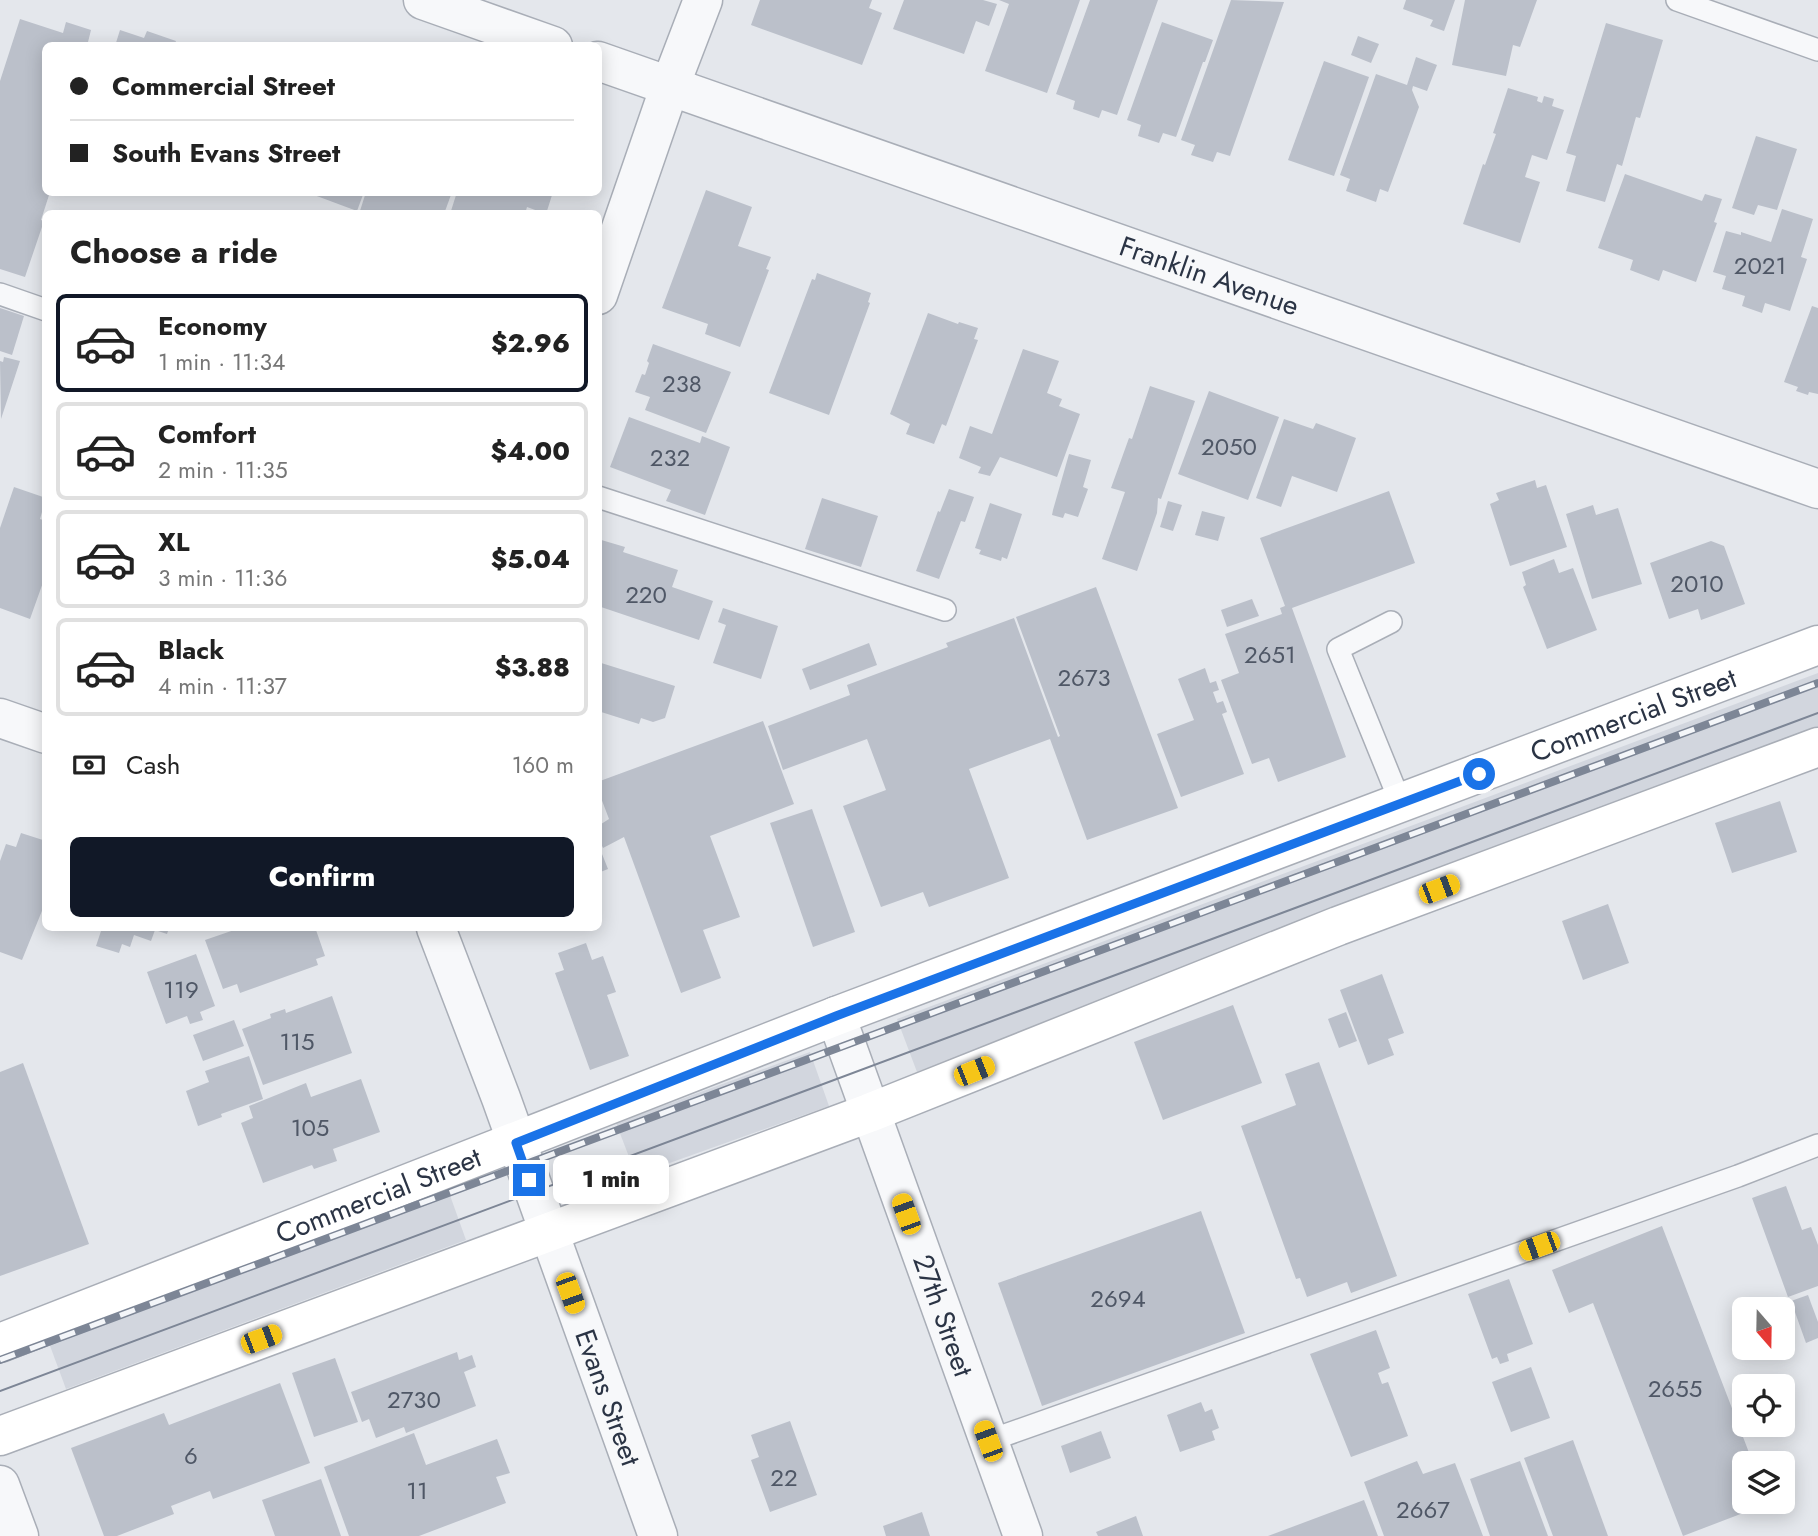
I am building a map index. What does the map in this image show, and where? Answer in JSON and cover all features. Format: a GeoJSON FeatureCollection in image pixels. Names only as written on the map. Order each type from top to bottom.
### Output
{"type":"FeatureCollection","features":[{"type":"Feature","properties":{"kind":"main road","name":"Commercial Street"},"geometry":{"type":"LineString","coordinates":[[0,1343],[836,1016],[1818,645]]}},
{"type":"Feature","properties":{"kind":"main road"},"geometry":{"type":"LineString","coordinates":[[0,1436],[869,1113],[1338,926],[1818,747]]}},
{"type":"Feature","properties":{"kind":"street"},"geometry":{"type":"LineString","coordinates":[[423,0],[542,42]]}},
{"type":"Feature","properties":{"kind":"street"},"geometry":{"type":"LineString","coordinates":[[602,283],[670,86],[703,0]]}},
{"type":"Feature","properties":{"kind":"street","name":"Franklin Avenue"},"geometry":{"type":"LineString","coordinates":[[602,62],[1818,489]]}},
{"type":"Feature","properties":{"kind":"street"},"geometry":{"type":"LineString","coordinates":[[0,718],[42,733]]}},
{"type":"Feature","properties":{"kind":"street","name":"Evans Street"},"geometry":{"type":"LineString","coordinates":[[437,931],[658,1536]]}},
{"type":"Feature","properties":{"kind":"street","name":"27th Street"},"geometry":{"type":"LineString","coordinates":[[836,1016],[1023,1536]]}},
{"type":"Feature","properties":{"kind":"street"},"geometry":{"type":"LineString","coordinates":[[0,1485],[19,1536]]}},
{"type":"Feature","properties":{"kind":"lane"},"geometry":{"type":"LineString","coordinates":[[1677,0],[1818,50]]}},
{"type":"Feature","properties":{"kind":"lane"},"geometry":{"type":"LineString","coordinates":[[0,294],[42,309]]}},
{"type":"Feature","properties":{"kind":"lane"},"geometry":{"type":"LineString","coordinates":[[602,498],[945,610]]}},
{"type":"Feature","properties":{"kind":"lane"},"geometry":{"type":"LineString","coordinates":[[1391,622],[1338,649],[1401,804]]}},
{"type":"Feature","properties":{"kind":"lane"},"geometry":{"type":"LineString","coordinates":[[988,1441],[1738,1176],[1818,1145]]}},
{"type":"Feature","properties":{"kind":"shaded area"},"geometry":{"type":"Polygon","coordinates":[[[1818,673],[1818,734],[917,1072],[897,1019],[1818,673]]]}},
{"type":"Feature","properties":{"kind":"shaded area"},"geometry":{"type":"Polygon","coordinates":[[[810,1052],[829,1106],[636,1175],[616,1123],[810,1052]]]}},
{"type":"Feature","properties":{"kind":"shaded area"},"geometry":{"type":"Polygon","coordinates":[[[447,1187],[466,1240],[66,1389],[46,1335],[447,1187]]]}},
{"type":"Feature","properties":{"kind":"building"},"geometry":{"type":"Polygon","coordinates":[[[760,0],[872,0],[869,8],[882,13],[862,65],[751,25],[760,0]]]}},
{"type":"Feature","properties":{"kind":"building"},"geometry":{"type":"Polygon","coordinates":[[[904,0],[983,0],[997,4],[989,26],[976,21],[964,54],[893,29],[904,0]]]}},
{"type":"Feature","properties":{"kind":"building"},"geometry":{"type":"Polygon","coordinates":[[[999,0],[1080,0],[1047,93],[985,71],[1009,4],[999,0]]]}},
{"type":"Feature","properties":{"kind":"building"},"geometry":{"type":"Polygon","coordinates":[[[1090,0],[1158,0],[1117,115],[1102,110],[1099,118],[1073,109],[1075,101],[1056,94],[1090,0]]]}},
{"type":"Feature","properties":{"kind":"building"},"geometry":{"type":"Polygon","coordinates":[[[1231,0],[1284,2],[1230,156],[1217,152],[1213,162],[1191,155],[1195,145],[1181,140],[1231,0]]]}},
{"type":"Feature","properties":{"kind":"building"},"geometry":{"type":"Polygon","coordinates":[[[1406,0],[1455,0],[1444,31],[1430,26],[1433,20],[1403,9],[1406,0]]]}},
{"type":"Feature","properties":{"kind":"building"},"geometry":{"type":"Polygon","coordinates":[[[1465,0],[1537,0],[1520,47],[1513,45],[1506,76],[1452,65],[1465,0]]]}},
{"type":"Feature","properties":{"kind":"building"},"geometry":{"type":"Polygon","coordinates":[[[20,19],[63,33],[66,22],[91,30],[88,42],[42,42],[42,196],[49,196],[42,210],[42,227],[25,277],[0,269],[0,81],[20,19]]]}},
{"type":"Feature","properties":{"kind":"building"},"geometry":{"type":"Polygon","coordinates":[[[1162,22],[1213,40],[1176,137],[1163,133],[1159,143],[1138,136],[1141,125],[1127,120],[1162,22]]]}},
{"type":"Feature","properties":{"kind":"building"},"geometry":{"type":"Polygon","coordinates":[[[1606,23],[1663,40],[1640,118],[1636,117],[1622,166],[1617,164],[1605,202],[1566,191],[1576,156],[1566,153],[1606,23]]]}},
{"type":"Feature","properties":{"kind":"building"},"geometry":{"type":"Polygon","coordinates":[[[120,30],[144,38],[147,31],[176,41],[176,42],[116,42],[120,30]]]}},
{"type":"Feature","properties":{"kind":"building"},"geometry":{"type":"Polygon","coordinates":[[[1358,36],[1379,44],[1371,63],[1351,55],[1358,36]]]}},
{"type":"Feature","properties":{"kind":"building"},"geometry":{"type":"Polygon","coordinates":[[[1416,57],[1437,65],[1427,91],[1413,86],[1419,107],[1388,192],[1380,189],[1376,202],[1346,191],[1350,179],[1340,175],[1376,74],[1407,85],[1416,57]]]}},
{"type":"Feature","properties":{"kind":"building"},"geometry":{"type":"Polygon","coordinates":[[[1324,61],[1369,77],[1334,176],[1288,160],[1324,61]]]}},
{"type":"Feature","properties":{"kind":"building"},"geometry":{"type":"Polygon","coordinates":[[[1508,88],[1538,97],[1537,101],[1542,103],[1544,96],[1554,99],[1552,106],[1564,110],[1547,160],[1532,155],[1525,177],[1540,182],[1520,243],[1463,224],[1496,134],[1493,133],[1508,88]]]}},
{"type":"Feature","properties":{"kind":"building"},"geometry":{"type":"Polygon","coordinates":[[[1756,136],[1797,149],[1777,210],[1758,205],[1754,215],[1732,208],[1756,136]]]}},
{"type":"Feature","properties":{"kind":"building"},"geometry":{"type":"Polygon","coordinates":[[[1625,174],[1702,201],[1705,194],[1722,199],[1714,222],[1717,223],[1696,282],[1663,270],[1659,281],[1630,270],[1633,260],[1598,248],[1625,174]]]}},
{"type":"Feature","properties":{"kind":"building"},"geometry":{"type":"Polygon","coordinates":[[[706,190],[752,207],[738,246],[771,257],[766,269],[769,270],[740,347],[705,334],[708,324],[662,308],[706,190]]]}},
{"type":"Feature","properties":{"kind":"building"},"geometry":{"type":"Polygon","coordinates":[[[317,196],[363,196],[357,210],[317,196]]]}},
{"type":"Feature","properties":{"kind":"building"},"geometry":{"type":"Polygon","coordinates":[[[365,196],[451,196],[445,210],[360,210],[365,196]]]}},
{"type":"Feature","properties":{"kind":"building"},"geometry":{"type":"Polygon","coordinates":[[[456,196],[552,196],[547,210],[527,207],[526,210],[451,210],[456,196]]]}},
{"type":"Feature","properties":{"kind":"building"},"geometry":{"type":"Polygon","coordinates":[[[1782,209],[1813,219],[1801,257],[1807,259],[1790,311],[1765,303],[1762,313],[1742,306],[1745,296],[1722,289],[1726,276],[1713,272],[1726,231],[1741,235],[1741,232],[1771,242],[1782,209]]]}},
{"type":"Feature","properties":{"kind":"building"},"geometry":{"type":"Polygon","coordinates":[[[817,273],[871,293],[870,303],[829,415],[769,393],[812,279],[815,280],[817,273]]]}},
{"type":"Feature","properties":{"kind":"building"},"geometry":{"type":"Polygon","coordinates":[[[1812,306],[1818,308],[1818,394],[1809,392],[1808,395],[1796,391],[1798,387],[1784,382],[1812,306]]]}},
{"type":"Feature","properties":{"kind":"building"},"geometry":{"type":"Polygon","coordinates":[[[0,308],[24,316],[12,355],[0,351],[0,308]]]}},
{"type":"Feature","properties":{"kind":"building"},"geometry":{"type":"Polygon","coordinates":[[[928,313],[978,328],[974,339],[978,340],[946,426],[942,424],[934,444],[906,434],[910,424],[890,414],[928,313]]]}},
{"type":"Feature","properties":{"kind":"building"},"geometry":{"type":"Polygon","coordinates":[[[653,344],[731,372],[706,433],[645,410],[650,397],[635,392],[642,374],[645,375],[653,344]]]}},
{"type":"Feature","properties":{"kind":"building"},"geometry":{"type":"Polygon","coordinates":[[[1023,349],[1059,361],[1047,393],[1062,399],[1059,406],[1080,414],[1057,477],[1000,457],[990,476],[978,473],[981,467],[959,458],[970,426],[992,434],[1023,349]]]}},
{"type":"Feature","properties":{"kind":"building"},"geometry":{"type":"Polygon","coordinates":[[[4,357],[20,361],[1,419],[0,361],[3,362],[4,357]]]}},
{"type":"Feature","properties":{"kind":"building"},"geometry":{"type":"Polygon","coordinates":[[[1150,386],[1195,401],[1161,499],[1158,498],[1157,513],[1137,571],[1102,559],[1125,492],[1111,488],[1129,438],[1132,439],[1150,386]]]}},
{"type":"Feature","properties":{"kind":"building"},"geometry":{"type":"Polygon","coordinates":[[[1209,391],[1279,417],[1248,500],[1178,474],[1209,391]]]}},
{"type":"Feature","properties":{"kind":"building"},"geometry":{"type":"Polygon","coordinates":[[[629,417],[700,443],[702,436],[730,447],[705,515],[666,501],[671,490],[610,467],[629,417]]]}},
{"type":"Feature","properties":{"kind":"building"},"geometry":{"type":"Polygon","coordinates":[[[1284,419],[1313,429],[1316,423],[1356,438],[1337,492],[1292,476],[1281,507],[1256,498],[1284,419]]]}},
{"type":"Feature","properties":{"kind":"building"},"geometry":{"type":"Polygon","coordinates":[[[1069,454],[1091,460],[1083,487],[1088,489],[1078,517],[1065,513],[1063,518],[1052,515],[1069,454]]]}},
{"type":"Feature","properties":{"kind":"building"},"geometry":{"type":"Polygon","coordinates":[[[1535,480],[1537,488],[1546,485],[1567,547],[1510,566],[1490,504],[1499,500],[1496,493],[1535,480]]]}},
{"type":"Feature","properties":{"kind":"building"},"geometry":{"type":"Polygon","coordinates":[[[14,487],[42,497],[42,585],[30,619],[0,608],[0,528],[14,487]]]}},
{"type":"Feature","properties":{"kind":"building"},"geometry":{"type":"Polygon","coordinates":[[[949,489],[974,497],[965,522],[961,521],[939,579],[916,571],[949,489]]]}},
{"type":"Feature","properties":{"kind":"building"},"geometry":{"type":"Polygon","coordinates":[[[1389,491],[1415,563],[1292,608],[1346,757],[1278,782],[1269,758],[1252,764],[1221,680],[1239,673],[1225,634],[1282,614],[1280,608],[1285,606],[1260,538],[1389,491]]]}},
{"type":"Feature","properties":{"kind":"building"},"geometry":{"type":"Polygon","coordinates":[[[822,498],[878,516],[861,567],[805,549],[822,498]]]}},
{"type":"Feature","properties":{"kind":"building"},"geometry":{"type":"Polygon","coordinates":[[[1168,501],[1182,505],[1173,531],[1160,527],[1168,501]]]}},
{"type":"Feature","properties":{"kind":"building"},"geometry":{"type":"Polygon","coordinates":[[[990,503],[1022,514],[1007,559],[1002,557],[1001,561],[979,554],[981,550],[975,548],[990,503]]]}},
{"type":"Feature","properties":{"kind":"building"},"geometry":{"type":"Polygon","coordinates":[[[1593,505],[1596,515],[1618,508],[1642,584],[1592,599],[1566,514],[1593,505]]]}},
{"type":"Feature","properties":{"kind":"building"},"geometry":{"type":"Polygon","coordinates":[[[1202,511],[1225,517],[1218,541],[1195,535],[1202,511]]]}},
{"type":"Feature","properties":{"kind":"building"},"geometry":{"type":"Polygon","coordinates":[[[602,540],[625,547],[623,552],[678,570],[672,587],[713,601],[699,640],[602,607],[602,540]]]}},
{"type":"Feature","properties":{"kind":"building"},"geometry":{"type":"Polygon","coordinates":[[[1711,541],[1724,546],[1745,604],[1701,620],[1698,609],[1669,619],[1650,563],[1711,541]]]}},
{"type":"Feature","properties":{"kind":"building"},"geometry":{"type":"Polygon","coordinates":[[[1554,559],[1559,573],[1573,568],[1597,630],[1547,649],[1523,587],[1526,585],[1522,572],[1554,559]]]}},
{"type":"Feature","properties":{"kind":"building"},"geometry":{"type":"Polygon","coordinates":[[[1096,587],[1178,808],[1087,840],[1050,739],[969,769],[1009,878],[929,907],[923,892],[881,907],[843,806],[886,790],[867,739],[783,770],[768,726],[850,695],[847,685],[948,647],[946,643],[1014,618],[1058,737],[1060,736],[1016,617],[1096,587]]]}},
{"type":"Feature","properties":{"kind":"building"},"geometry":{"type":"Polygon","coordinates":[[[1252,599],[1259,616],[1227,627],[1221,610],[1252,599]]]}},
{"type":"Feature","properties":{"kind":"building"},"geometry":{"type":"Polygon","coordinates":[[[723,608],[778,626],[761,679],[713,663],[726,625],[718,622],[723,608]]]}},
{"type":"Feature","properties":{"kind":"building"},"geometry":{"type":"Polygon","coordinates":[[[869,643],[877,665],[810,690],[802,669],[869,643]]]}},
{"type":"Feature","properties":{"kind":"building"},"geometry":{"type":"Polygon","coordinates":[[[602,663],[675,686],[665,718],[653,722],[641,718],[639,724],[602,712],[602,663]]]}},
{"type":"Feature","properties":{"kind":"building"},"geometry":{"type":"Polygon","coordinates":[[[1205,668],[1210,683],[1216,681],[1219,690],[1213,692],[1217,703],[1223,701],[1227,712],[1222,714],[1244,774],[1181,797],[1157,734],[1194,720],[1178,679],[1205,668]]]}},
{"type":"Feature","properties":{"kind":"building"},"geometry":{"type":"Polygon","coordinates":[[[763,721],[794,804],[710,836],[740,917],[703,930],[721,978],[681,993],[624,837],[603,848],[602,846],[602,823],[609,819],[602,801],[602,780],[763,721]]]}},
{"type":"Feature","properties":{"kind":"building"},"geometry":{"type":"Polygon","coordinates":[[[1780,801],[1797,852],[1732,873],[1715,823],[1780,801]]]}},
{"type":"Feature","properties":{"kind":"building"},"geometry":{"type":"Polygon","coordinates":[[[812,809],[855,932],[813,947],[770,823],[812,809]]]}},
{"type":"Feature","properties":{"kind":"building"},"geometry":{"type":"Polygon","coordinates":[[[21,833],[42,840],[42,911],[22,960],[0,952],[0,861],[6,844],[16,847],[21,833]]]}},
{"type":"Feature","properties":{"kind":"building"},"geometry":{"type":"Polygon","coordinates":[[[602,854],[608,869],[602,871],[602,854]]]}},
{"type":"Feature","properties":{"kind":"building"},"geometry":{"type":"Polygon","coordinates":[[[1608,904],[1629,963],[1583,980],[1562,921],[1608,904]]]}},
{"type":"Feature","properties":{"kind":"building"},"geometry":{"type":"Polygon","coordinates":[[[101,931],[155,931],[151,941],[134,935],[130,947],[122,944],[119,953],[96,946],[101,931]]]}},
{"type":"Feature","properties":{"kind":"building"},"geometry":{"type":"Polygon","coordinates":[[[231,931],[316,931],[325,956],[316,959],[318,965],[240,993],[237,984],[223,989],[205,940],[231,931]]]}},
{"type":"Feature","properties":{"kind":"building"},"geometry":{"type":"Polygon","coordinates":[[[586,943],[592,960],[603,956],[616,992],[607,995],[629,1056],[590,1070],[555,973],[564,970],[558,953],[586,943]]]}},
{"type":"Feature","properties":{"kind":"building"},"geometry":{"type":"Polygon","coordinates":[[[196,954],[215,1006],[200,1012],[203,1020],[190,1024],[187,1016],[166,1024],[147,972],[196,954]]]}},
{"type":"Feature","properties":{"kind":"building"},"geometry":{"type":"Polygon","coordinates":[[[1382,974],[1404,1033],[1388,1039],[1394,1055],[1368,1065],[1340,990],[1382,974]]]}},
{"type":"Feature","properties":{"kind":"building"},"geometry":{"type":"Polygon","coordinates":[[[332,996],[352,1053],[263,1085],[242,1029],[271,1018],[270,1014],[285,1009],[286,1013],[332,996]]]}},
{"type":"Feature","properties":{"kind":"building"},"geometry":{"type":"Polygon","coordinates":[[[1233,1005],[1262,1083],[1163,1120],[1134,1042],[1233,1005]]]}},
{"type":"Feature","properties":{"kind":"building"},"geometry":{"type":"Polygon","coordinates":[[[1346,1012],[1357,1041],[1339,1048],[1328,1019],[1346,1012]]]}},
{"type":"Feature","properties":{"kind":"building"},"geometry":{"type":"Polygon","coordinates":[[[234,1020],[244,1046],[203,1061],[193,1035],[234,1020]]]}},
{"type":"Feature","properties":{"kind":"building"},"geometry":{"type":"Polygon","coordinates":[[[249,1056],[263,1099],[221,1114],[222,1117],[198,1126],[186,1091],[209,1082],[205,1071],[249,1056]]]}},
{"type":"Feature","properties":{"kind":"building"},"geometry":{"type":"Polygon","coordinates":[[[1319,1062],[1397,1276],[1351,1293],[1347,1282],[1307,1297],[1300,1278],[1296,1279],[1241,1126],[1296,1105],[1285,1074],[1319,1062]]]}},
{"type":"Feature","properties":{"kind":"building"},"geometry":{"type":"Polygon","coordinates":[[[23,1063],[89,1244],[0,1276],[0,1072],[23,1063]]]}},
{"type":"Feature","properties":{"kind":"building"},"geometry":{"type":"Polygon","coordinates":[[[361,1079],[380,1132],[333,1149],[337,1161],[314,1169],[312,1165],[263,1183],[241,1123],[253,1118],[249,1106],[306,1083],[311,1097],[361,1079]]]}},
{"type":"Feature","properties":{"kind":"building"},"geometry":{"type":"Polygon","coordinates":[[[1786,1186],[1802,1230],[1811,1227],[1818,1245],[1818,1286],[1788,1297],[1752,1198],[1786,1186]]]}},
{"type":"Feature","properties":{"kind":"building"},"geometry":{"type":"Polygon","coordinates":[[[1201,1211],[1245,1333],[1042,1406],[998,1283],[1201,1211]]]}},
{"type":"Feature","properties":{"kind":"building"},"geometry":{"type":"Polygon","coordinates":[[[1662,1226],[1732,1408],[1732,1437],[1743,1437],[1748,1451],[1732,1451],[1732,1514],[1741,1514],[1683,1536],[1593,1303],[1569,1313],[1552,1270],[1662,1226]]]}},
{"type":"Feature","properties":{"kind":"building"},"geometry":{"type":"Polygon","coordinates":[[[1509,1279],[1533,1344],[1507,1354],[1509,1361],[1500,1364],[1497,1357],[1492,1359],[1468,1294],[1509,1279]]]}},
{"type":"Feature","properties":{"kind":"building"},"geometry":{"type":"Polygon","coordinates":[[[1808,1295],[1818,1322],[1818,1338],[1806,1343],[1796,1315],[1796,1299],[1808,1295]]]}},
{"type":"Feature","properties":{"kind":"building"},"geometry":{"type":"Polygon","coordinates":[[[1376,1330],[1390,1368],[1378,1373],[1382,1384],[1388,1382],[1408,1436],[1351,1457],[1310,1354],[1376,1330]]]}},
{"type":"Feature","properties":{"kind":"building"},"geometry":{"type":"Polygon","coordinates":[[[457,1352],[459,1360],[472,1355],[476,1367],[464,1372],[476,1406],[406,1433],[404,1427],[376,1438],[369,1419],[362,1422],[351,1392],[457,1352]]]}},
{"type":"Feature","properties":{"kind":"building"},"geometry":{"type":"Polygon","coordinates":[[[335,1358],[358,1422],[314,1437],[292,1373],[335,1358]]]}},
{"type":"Feature","properties":{"kind":"building"},"geometry":{"type":"Polygon","coordinates":[[[1531,1367],[1550,1418],[1511,1432],[1492,1382],[1531,1367]]]}},
{"type":"Feature","properties":{"kind":"building"},"geometry":{"type":"Polygon","coordinates":[[[280,1383],[310,1463],[213,1499],[210,1491],[171,1506],[174,1514],[117,1536],[104,1536],[71,1448],[164,1413],[169,1425],[280,1383]]]}},
{"type":"Feature","properties":{"kind":"building"},"geometry":{"type":"Polygon","coordinates":[[[1201,1402],[1205,1412],[1212,1409],[1219,1428],[1212,1431],[1215,1440],[1180,1452],[1167,1415],[1201,1402]]]}},
{"type":"Feature","properties":{"kind":"building"},"geometry":{"type":"Polygon","coordinates":[[[790,1421],[817,1495],[770,1512],[751,1460],[759,1457],[751,1435],[790,1421]]]}},
{"type":"Feature","properties":{"kind":"building"},"geometry":{"type":"Polygon","coordinates":[[[1101,1431],[1111,1458],[1070,1473],[1061,1446],[1101,1431]]]}},
{"type":"Feature","properties":{"kind":"building"},"geometry":{"type":"Polygon","coordinates":[[[414,1433],[426,1465],[497,1439],[510,1473],[496,1477],[506,1503],[419,1536],[349,1536],[324,1467],[414,1433]]]}},
{"type":"Feature","properties":{"kind":"building"},"geometry":{"type":"Polygon","coordinates":[[[1573,1440],[1608,1536],[1553,1536],[1524,1458],[1573,1440]]]}},
{"type":"Feature","properties":{"kind":"building"},"geometry":{"type":"Polygon","coordinates":[[[1417,1461],[1423,1474],[1455,1463],[1483,1536],[1384,1536],[1364,1482],[1417,1461]]]}},
{"type":"Feature","properties":{"kind":"building"},"geometry":{"type":"Polygon","coordinates":[[[1520,1461],[1548,1536],[1490,1536],[1470,1479],[1520,1461]]]}},
{"type":"Feature","properties":{"kind":"building"},"geometry":{"type":"Polygon","coordinates":[[[321,1479],[341,1536],[275,1536],[262,1500],[321,1479]]]}},
{"type":"Feature","properties":{"kind":"building"},"geometry":{"type":"Polygon","coordinates":[[[1364,1500],[1378,1536],[1268,1536],[1364,1500]]]}},
{"type":"Feature","properties":{"kind":"building"},"geometry":{"type":"Polygon","coordinates":[[[922,1512],[930,1536],[886,1536],[883,1526],[922,1512]]]}},
{"type":"Feature","properties":{"kind":"building"},"geometry":{"type":"Polygon","coordinates":[[[1136,1516],[1143,1536],[1098,1536],[1096,1532],[1136,1516]]]}},
{"type":"Feature","properties":{"kind":"tram line"},"geometry":{"type":"LineString","coordinates":[[0,1391],[1818,713]]}},
{"type":"Feature","properties":{"kind":"railway"},"geometry":{"type":"LineString","coordinates":[[0,1360],[1818,683]]}},
{"type":"Feature","properties":{"kind":"route"},"geometry":{"type":"LineString","coordinates":[[529,1180],[516,1143],[836,1016],[1479,774]]}}]}
